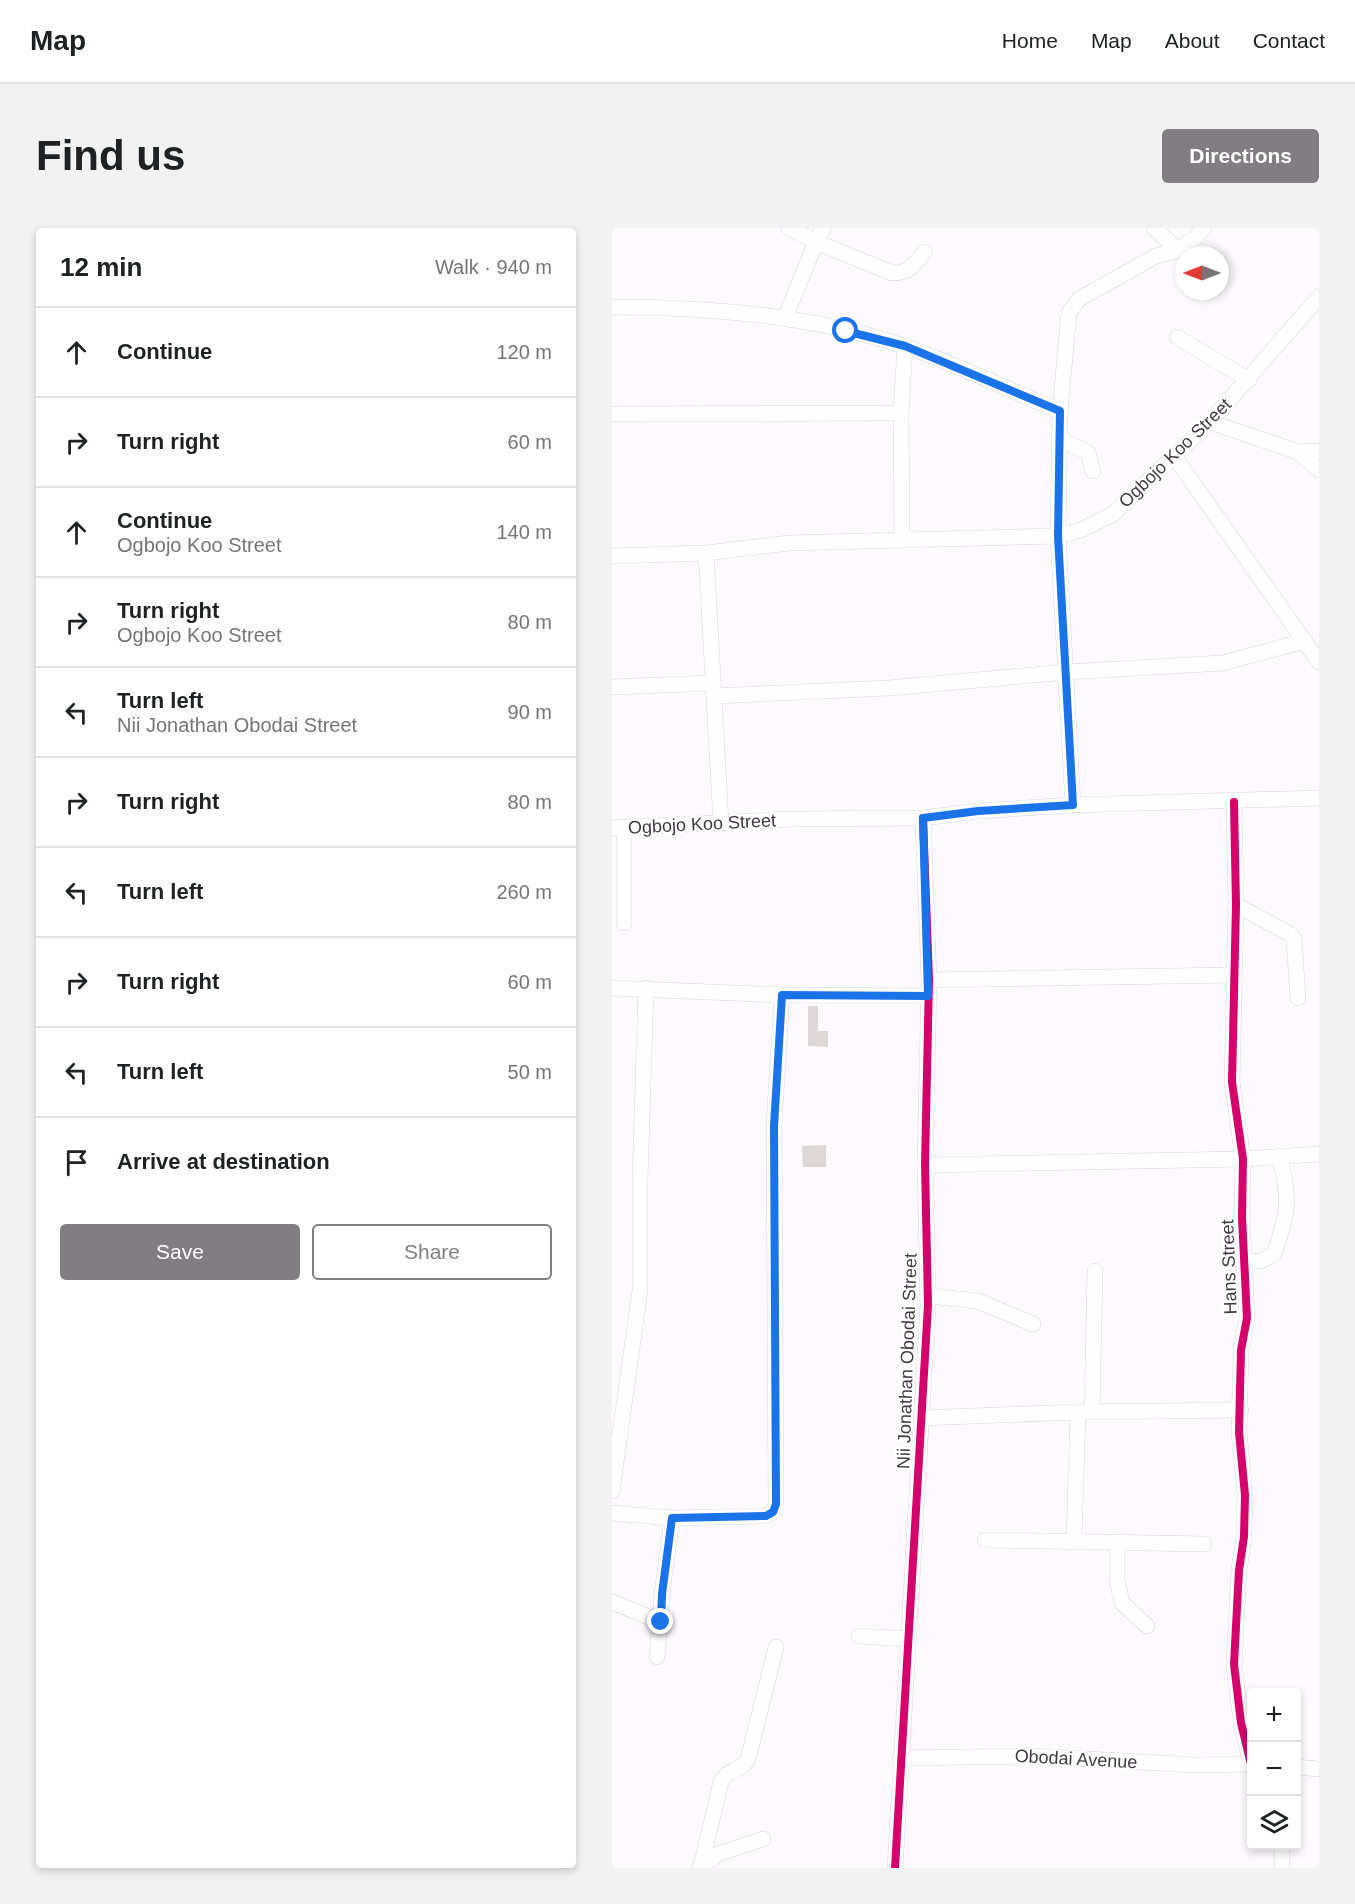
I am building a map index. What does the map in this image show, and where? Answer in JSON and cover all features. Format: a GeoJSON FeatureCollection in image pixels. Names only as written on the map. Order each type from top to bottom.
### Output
{"type":"FeatureCollection","features":[{"type":"Feature","properties":{"kind":"street"},"geometry":{"type":"LineString","coordinates":[[789,228],[816,242],[892,273],[904,273],[911,269],[924,252]]}},
{"type":"Feature","properties":{"kind":"street"},"geometry":{"type":"LineString","coordinates":[[785,318],[824,228]]}},
{"type":"Feature","properties":{"kind":"street"},"geometry":{"type":"LineString","coordinates":[[1154,228],[1175,247]]}},
{"type":"Feature","properties":{"kind":"street"},"geometry":{"type":"LineString","coordinates":[[1184,246],[1196,238],[1204,228]]}},
{"type":"Feature","properties":{"kind":"street"},"geometry":{"type":"LineString","coordinates":[[1073,805],[1058,536],[1060,411],[1069,314],[1072,305],[1079,299],[1156,256],[1175,251]]}},
{"type":"Feature","properties":{"kind":"street","name":"Ogbojo Koo Street"},"geometry":{"type":"LineString","coordinates":[[612,556],[706,553],[789,543],[1058,536],[1081,530],[1113,514],[1210,422],[1319,297]]}},
{"type":"Feature","properties":{"kind":"street"},"geometry":{"type":"LineString","coordinates":[[612,307],[699,309],[785,318],[905,346],[1060,411]]}},
{"type":"Feature","properties":{"kind":"street"},"geometry":{"type":"LineString","coordinates":[[1177,337],[1248,380]]}},
{"type":"Feature","properties":{"kind":"street"},"geometry":{"type":"LineString","coordinates":[[902,539],[901,413],[905,346]]}},
{"type":"Feature","properties":{"kind":"street"},"geometry":{"type":"LineString","coordinates":[[612,414],[901,413]]}},
{"type":"Feature","properties":{"kind":"street"},"geometry":{"type":"LineString","coordinates":[[1210,422],[1298,452],[1319,451]]}},
{"type":"Feature","properties":{"kind":"street"},"geometry":{"type":"LineString","coordinates":[[1059,438],[1088,453],[1093,471]]}},
{"type":"Feature","properties":{"kind":"street"},"geometry":{"type":"LineString","coordinates":[[1298,452],[1319,470]]}},
{"type":"Feature","properties":{"kind":"street"},"geometry":{"type":"LineString","coordinates":[[1174,456],[1319,662]]}},
{"type":"Feature","properties":{"kind":"street"},"geometry":{"type":"LineString","coordinates":[[706,553],[722,823]]}},
{"type":"Feature","properties":{"kind":"street"},"geometry":{"type":"LineString","coordinates":[[612,687],[714,690],[889,688],[1067,672],[1224,663],[1304,641]]}},
{"type":"Feature","properties":{"kind":"street"},"geometry":{"type":"LineString","coordinates":[[923,818],[978,811],[1073,805],[1319,798]]}},
{"type":"Feature","properties":{"kind":"street","name":"Hans Street"},"geometry":{"type":"LineString","coordinates":[[1234,802],[1236,905],[1232,1082],[1243,1159],[1247,1318],[1241,1350],[1240,1410],[1245,1516],[1234,1665],[1240,1723],[1247,1749]]}},
{"type":"Feature","properties":{"kind":"street","name":"Ogbojo Koo Street"},"geometry":{"type":"LineString","coordinates":[[618,829],[793,819],[923,818]]}},
{"type":"Feature","properties":{"kind":"street","name":"Nii Jonathan Obodai Street"},"geometry":{"type":"LineString","coordinates":[[895,1868],[928,1296],[925,1166],[929,980],[923,818]]}},
{"type":"Feature","properties":{"kind":"street"},"geometry":{"type":"LineString","coordinates":[[618,829],[624,923]]}},
{"type":"Feature","properties":{"kind":"street"},"geometry":{"type":"LineString","coordinates":[[1236,905],[1290,934],[1294,939],[1298,998]]}},
{"type":"Feature","properties":{"kind":"street"},"geometry":{"type":"LineString","coordinates":[[929,980],[1234,975]]}},
{"type":"Feature","properties":{"kind":"street"},"geometry":{"type":"LineString","coordinates":[[612,988],[782,995],[928,996]]}},
{"type":"Feature","properties":{"kind":"street"},"geometry":{"type":"LineString","coordinates":[[612,1491],[640,1290],[640,1181],[646,988]]}},
{"type":"Feature","properties":{"kind":"street"},"geometry":{"type":"LineString","coordinates":[[612,1513],[672,1518],[766,1516],[773,1512],[776,1504],[774,1126],[782,995]]}},
{"type":"Feature","properties":{"kind":"street"},"geometry":{"type":"LineString","coordinates":[[925,1166],[1243,1159],[1319,1155]]}},
{"type":"Feature","properties":{"kind":"street"},"geometry":{"type":"LineString","coordinates":[[1244,1262],[1262,1261],[1274,1254],[1285,1221],[1287,1189],[1280,1157]]}},
{"type":"Feature","properties":{"kind":"street"},"geometry":{"type":"LineString","coordinates":[[1074,1541],[1095,1271]]}},
{"type":"Feature","properties":{"kind":"street"},"geometry":{"type":"LineString","coordinates":[[928,1296],[978,1301],[1033,1324]]}},
{"type":"Feature","properties":{"kind":"street"},"geometry":{"type":"LineString","coordinates":[[921,1418],[1085,1412],[1240,1410]]}},
{"type":"Feature","properties":{"kind":"street"},"geometry":{"type":"LineString","coordinates":[[657,1657],[672,1518]]}},
{"type":"Feature","properties":{"kind":"street"},"geometry":{"type":"LineString","coordinates":[[986,1540],[1204,1544]]}},
{"type":"Feature","properties":{"kind":"street"},"geometry":{"type":"LineString","coordinates":[[1117,1543],[1117,1580],[1122,1603],[1147,1626]]}},
{"type":"Feature","properties":{"kind":"street"},"geometry":{"type":"LineString","coordinates":[[612,1602],[661,1622]]}},
{"type":"Feature","properties":{"kind":"street"},"geometry":{"type":"LineString","coordinates":[[859,1636],[907,1639]]}},
{"type":"Feature","properties":{"kind":"street"},"geometry":{"type":"LineString","coordinates":[[700,1867],[721,1782],[727,1773],[745,1764],[748,1759],[776,1647]]}},
{"type":"Feature","properties":{"kind":"street","name":"Obodai Avenue"},"geometry":{"type":"LineString","coordinates":[[900,1758],[1033,1756],[1196,1765],[1247,1764]]}},
{"type":"Feature","properties":{"kind":"street"},"geometry":{"type":"LineString","coordinates":[[1301,1767],[1319,1768]]}},
{"type":"Feature","properties":{"kind":"street"},"geometry":{"type":"LineString","coordinates":[[700,1867],[718,1854],[763,1839]]}},
{"type":"Feature","properties":{"kind":"street"},"geometry":{"type":"LineString","coordinates":[[1282,1850],[1282,1868]]}},
{"type":"Feature","properties":{"kind":"building"},"geometry":{"type":"Polygon","coordinates":[[[808,1006],[818,1006],[818,1031],[828,1031],[828,1047],[808,1046],[808,1006]]]}},
{"type":"Feature","properties":{"kind":"building"},"geometry":{"type":"Polygon","coordinates":[[[826,1145],[826,1167],[803,1167],[802,1146],[826,1145]]]}},
{"type":"Feature","properties":{"kind":"cycle path"},"geometry":{"type":"LineString","coordinates":[[1234,802],[1236,905],[1232,1082],[1243,1159],[1242,1217],[1247,1318],[1241,1350],[1239,1432],[1245,1495],[1244,1537],[1239,1570],[1234,1664],[1241,1723],[1247,1748]]}},
{"type":"Feature","properties":{"kind":"cycle path"},"geometry":{"type":"LineString","coordinates":[[895,1868],[928,1305],[925,1165],[929,980],[923,818]]}},
{"type":"Feature","properties":{"kind":"route"},"geometry":{"type":"LineString","coordinates":[[661,1622],[662,1594],[672,1518],[766,1516],[773,1512],[776,1504],[774,1126],[782,995],[928,996],[923,818],[963,812],[1073,805],[1070,713],[1058,536],[1060,411],[905,346],[846,331]]}}]}
